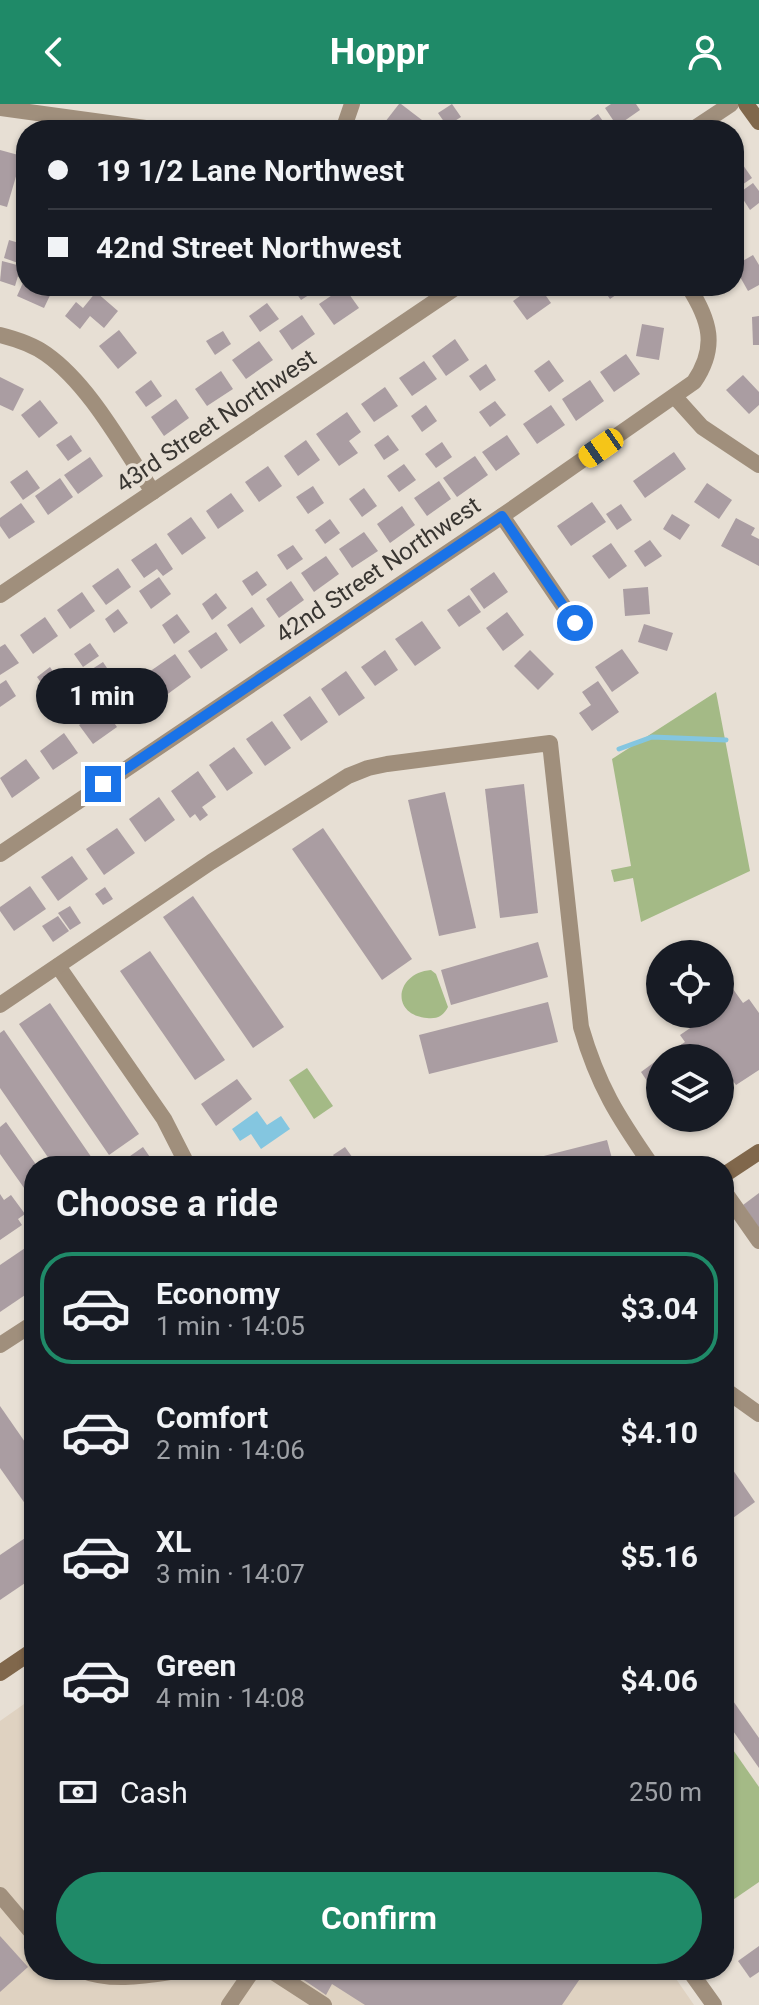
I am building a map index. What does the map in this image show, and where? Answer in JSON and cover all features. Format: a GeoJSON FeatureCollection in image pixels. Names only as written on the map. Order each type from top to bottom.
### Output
{"type":"FeatureCollection","features":[{"type":"Feature","properties":{"kind":"main road"},"geometry":{"type":"LineString","coordinates":[[746,104],[759,122]]}},
{"type":"Feature","properties":{"kind":"main road"},"geometry":{"type":"LineString","coordinates":[[734,1168],[759,1152]]}},
{"type":"Feature","properties":{"kind":"main road"},"geometry":{"type":"LineString","coordinates":[[0,1673],[24,1657]]}},
{"type":"Feature","properties":{"kind":"street"},"geometry":{"type":"LineString","coordinates":[[707,120],[731,104]]}},
{"type":"Feature","properties":{"kind":"street"},"geometry":{"type":"LineString","coordinates":[[0,108],[66,110],[113,120]]}},
{"type":"Feature","properties":{"kind":"street","name":"43rd Street Northwest"},"geometry":{"type":"LineString","coordinates":[[0,595],[443,296]]}},
{"type":"Feature","properties":{"kind":"street","name":"42nd Street Northwest"},"geometry":{"type":"LineString","coordinates":[[0,854],[502,516],[694,382],[707,363],[709,338],[703,313],[694,296]]}},
{"type":"Feature","properties":{"kind":"street"},"geometry":{"type":"LineString","coordinates":[[0,335],[25,342],[47,355],[69,374],[153,492]]}},
{"type":"Feature","properties":{"kind":"street"},"geometry":{"type":"LineString","coordinates":[[675,397],[702,427],[759,465]]}},
{"type":"Feature","properties":{"kind":"street"},"geometry":{"type":"LineString","coordinates":[[502,516],[575,623]]}},
{"type":"Feature","properties":{"kind":"street"},"geometry":{"type":"LineString","coordinates":[[0,1005],[211,862],[348,776],[387,764],[550,743],[581,1027],[591,1063],[612,1107],[645,1156]]}},
{"type":"Feature","properties":{"kind":"street"},"geometry":{"type":"LineString","coordinates":[[58,966],[164,1119],[183,1156]]}},
{"type":"Feature","properties":{"kind":"street"},"geometry":{"type":"LineString","coordinates":[[734,1205],[759,1241]]}},
{"type":"Feature","properties":{"kind":"street"},"geometry":{"type":"LineString","coordinates":[[0,1345],[24,1329]]}},
{"type":"Feature","properties":{"kind":"street"},"geometry":{"type":"LineString","coordinates":[[734,1396],[759,1414]]}},
{"type":"Feature","properties":{"kind":"street"},"geometry":{"type":"LineString","coordinates":[[0,1895],[24,1923]]}},
{"type":"Feature","properties":{"kind":"street"},"geometry":{"type":"LineString","coordinates":[[229,2005],[246,1980]]}},
{"type":"Feature","properties":{"kind":"street"},"geometry":{"type":"LineString","coordinates":[[285,1980],[324,2005]]}},
{"type":"Feature","properties":{"kind":"street"},"geometry":{"type":"LineString","coordinates":[[696,1980],[714,2005]]}},
{"type":"Feature","properties":{"kind":"shaded area"},"geometry":{"type":"Polygon","coordinates":[[[24,1704],[24,1980],[677,1980],[694,2005],[0,2005],[0,1721],[24,1704]]]}},
{"type":"Feature","properties":{"kind":"green space"},"geometry":{"type":"Polygon","coordinates":[[[716,692],[750,871],[641,922],[633,878],[614,882],[611,870],[631,866],[612,759],[716,692]]]}},
{"type":"Feature","properties":{"kind":"green space"},"geometry":{"type":"Polygon","coordinates":[[[431,970],[436,974],[448,1007],[440,1016],[431,1018],[407,1010],[402,994],[410,978],[431,970]]]}},
{"type":"Feature","properties":{"kind":"green space"},"geometry":{"type":"Polygon","coordinates":[[[307,1068],[333,1106],[314,1119],[289,1080],[307,1068]]]}},
{"type":"Feature","properties":{"kind":"green space"},"geometry":{"type":"Polygon","coordinates":[[[734,1751],[759,1787],[759,1882],[734,1899],[734,1751]]]}},
{"type":"Feature","properties":{"kind":"water"},"geometry":{"type":"Polygon","coordinates":[[[257,1111],[267,1125],[281,1116],[290,1129],[261,1149],[251,1134],[240,1141],[232,1129],[257,1111]]]}},
{"type":"Feature","properties":{"kind":"building"},"geometry":{"type":"Polygon","coordinates":[[[401,104],[422,120],[387,120],[401,104]]]}},
{"type":"Feature","properties":{"kind":"building"},"geometry":{"type":"Polygon","coordinates":[[[452,104],[461,117],[443,120],[438,113],[452,104]]]}},
{"type":"Feature","properties":{"kind":"building"},"geometry":{"type":"Polygon","coordinates":[[[611,104],[636,104],[640,110],[626,120],[613,120],[605,108],[611,104]]]}},
{"type":"Feature","properties":{"kind":"building"},"geometry":{"type":"Polygon","coordinates":[[[0,150],[16,154],[16,176],[7,207],[0,205],[0,150]]]}},
{"type":"Feature","properties":{"kind":"building"},"geometry":{"type":"Polygon","coordinates":[[[744,166],[752,178],[744,184],[744,166]]]}},
{"type":"Feature","properties":{"kind":"building"},"geometry":{"type":"Polygon","coordinates":[[[753,183],[759,191],[759,203],[750,210],[744,201],[744,189],[753,183]]]}},
{"type":"Feature","properties":{"kind":"building"},"geometry":{"type":"Polygon","coordinates":[[[9,240],[16,242],[16,262],[4,258],[9,240]]]}},
{"type":"Feature","properties":{"kind":"building"},"geometry":{"type":"Polygon","coordinates":[[[753,255],[759,265],[759,285],[748,291],[744,284],[744,260],[753,255]]]}},
{"type":"Feature","properties":{"kind":"building"},"geometry":{"type":"Polygon","coordinates":[[[2,261],[16,265],[15,286],[0,281],[2,261]]]}},
{"type":"Feature","properties":{"kind":"building"},"geometry":{"type":"Polygon","coordinates":[[[17,296],[50,296],[44,308],[17,296]]]}},
{"type":"Feature","properties":{"kind":"building"},"geometry":{"type":"Polygon","coordinates":[[[93,296],[101,296],[118,311],[104,328],[90,316],[80,329],[65,316],[76,302],[83,308],[93,296]]]}},
{"type":"Feature","properties":{"kind":"building"},"geometry":{"type":"Polygon","coordinates":[[[331,296],[350,296],[359,308],[334,325],[319,304],[331,296]]]}},
{"type":"Feature","properties":{"kind":"building"},"geometry":{"type":"Polygon","coordinates":[[[520,296],[546,296],[551,303],[527,320],[513,301],[520,296]]]}},
{"type":"Feature","properties":{"kind":"building"},"geometry":{"type":"Polygon","coordinates":[[[267,303],[279,319],[260,332],[249,316],[267,303]]]}},
{"type":"Feature","properties":{"kind":"building"},"geometry":{"type":"Polygon","coordinates":[[[302,315],[315,334],[292,350],[279,331],[302,315]]]}},
{"type":"Feature","properties":{"kind":"building"},"geometry":{"type":"Polygon","coordinates":[[[759,316],[759,345],[753,345],[752,317],[759,316]]]}},
{"type":"Feature","properties":{"kind":"building"},"geometry":{"type":"Polygon","coordinates":[[[642,324],[664,328],[659,360],[636,356],[642,324]]]}},
{"type":"Feature","properties":{"kind":"building"},"geometry":{"type":"Polygon","coordinates":[[[119,330],[137,353],[118,369],[99,346],[119,330]]]}},
{"type":"Feature","properties":{"kind":"building"},"geometry":{"type":"Polygon","coordinates":[[[223,331],[231,344],[215,355],[206,341],[223,331]]]}},
{"type":"Feature","properties":{"kind":"building"},"geometry":{"type":"Polygon","coordinates":[[[455,339],[469,360],[446,376],[432,356],[455,339]]]}},
{"type":"Feature","properties":{"kind":"building"},"geometry":{"type":"Polygon","coordinates":[[[259,341],[273,360],[246,379],[232,360],[259,341]]]}},
{"type":"Feature","properties":{"kind":"building"},"geometry":{"type":"Polygon","coordinates":[[[626,354],[640,374],[614,392],[600,372],[626,354]]]}},
{"type":"Feature","properties":{"kind":"building"},"geometry":{"type":"Polygon","coordinates":[[[549,360],[564,381],[549,392],[534,371],[549,360]]]}},
{"type":"Feature","properties":{"kind":"building"},"geometry":{"type":"Polygon","coordinates":[[[424,361],[437,379],[412,396],[399,378],[424,361]]]}},
{"type":"Feature","properties":{"kind":"building"},"geometry":{"type":"Polygon","coordinates":[[[486,364],[496,380],[480,391],[469,376],[486,364]]]}},
{"type":"Feature","properties":{"kind":"building"},"geometry":{"type":"Polygon","coordinates":[[[221,371],[233,389],[207,406],[195,389],[221,371]]]}},
{"type":"Feature","properties":{"kind":"building"},"geometry":{"type":"Polygon","coordinates":[[[743,375],[759,392],[759,405],[749,414],[726,390],[743,375]]]}},
{"type":"Feature","properties":{"kind":"building"},"geometry":{"type":"Polygon","coordinates":[[[0,377],[24,389],[13,411],[0,405],[0,377]]]}},
{"type":"Feature","properties":{"kind":"building"},"geometry":{"type":"Polygon","coordinates":[[[151,380],[162,396],[146,407],[135,392],[151,380]]]}},
{"type":"Feature","properties":{"kind":"building"},"geometry":{"type":"Polygon","coordinates":[[[590,380],[604,401],[576,421],[562,399],[590,380]]]}},
{"type":"Feature","properties":{"kind":"building"},"geometry":{"type":"Polygon","coordinates":[[[385,387],[398,406],[374,422],[361,404],[385,387]]]}},
{"type":"Feature","properties":{"kind":"building"},"geometry":{"type":"Polygon","coordinates":[[[176,399],[189,418],[164,436],[151,417],[176,399]]]}},
{"type":"Feature","properties":{"kind":"building"},"geometry":{"type":"Polygon","coordinates":[[[40,400],[58,423],[39,438],[21,415],[40,400]]]}},
{"type":"Feature","properties":{"kind":"building"},"geometry":{"type":"Polygon","coordinates":[[[495,401],[506,415],[490,427],[479,412],[495,401]]]}},
{"type":"Feature","properties":{"kind":"building"},"geometry":{"type":"Polygon","coordinates":[[[426,405],[437,421],[422,432],[411,416],[426,405]]]}},
{"type":"Feature","properties":{"kind":"building"},"geometry":{"type":"Polygon","coordinates":[[[551,405],[565,425],[537,444],[523,424],[551,405]]]}},
{"type":"Feature","properties":{"kind":"building"},"geometry":{"type":"Polygon","coordinates":[[[347,412],[361,432],[349,441],[358,453],[339,466],[316,434],[347,412]]]}},
{"type":"Feature","properties":{"kind":"building"},"geometry":{"type":"Polygon","coordinates":[[[71,435],[82,451],[68,461],[56,445],[71,435]]]}},
{"type":"Feature","properties":{"kind":"building"},"geometry":{"type":"Polygon","coordinates":[[[388,435],[399,450],[384,460],[374,445],[388,435]]]}},
{"type":"Feature","properties":{"kind":"building"},"geometry":{"type":"Polygon","coordinates":[[[507,435],[520,454],[496,471],[482,452],[507,435]]]}},
{"type":"Feature","properties":{"kind":"building"},"geometry":{"type":"Polygon","coordinates":[[[306,440],[320,460],[298,476],[284,456],[306,440]]]}},
{"type":"Feature","properties":{"kind":"building"},"geometry":{"type":"Polygon","coordinates":[[[442,442],[452,457],[436,468],[425,454],[442,442]]]}},
{"type":"Feature","properties":{"kind":"building"},"geometry":{"type":"Polygon","coordinates":[[[674,452],[686,469],[645,498],[633,481],[674,452]]]}},
{"type":"Feature","properties":{"kind":"building"},"geometry":{"type":"Polygon","coordinates":[[[475,456],[488,475],[457,497],[443,478],[475,456]]]}},
{"type":"Feature","properties":{"kind":"building"},"geometry":{"type":"Polygon","coordinates":[[[90,457],[103,476],[78,494],[64,475],[90,457]]]}},
{"type":"Feature","properties":{"kind":"building"},"geometry":{"type":"Polygon","coordinates":[[[404,464],[416,480],[399,492],[387,476],[404,464]]]}},
{"type":"Feature","properties":{"kind":"building"},"geometry":{"type":"Polygon","coordinates":[[[268,466],[282,486],[259,502],[245,482],[268,466]]]}},
{"type":"Feature","properties":{"kind":"building"},"geometry":{"type":"Polygon","coordinates":[[[27,470],[40,488],[23,500],[10,482],[27,470]]]}},
{"type":"Feature","properties":{"kind":"building"},"geometry":{"type":"Polygon","coordinates":[[[60,478],[73,497],[48,515],[35,496],[60,478]]]}},
{"type":"Feature","properties":{"kind":"building"},"geometry":{"type":"Polygon","coordinates":[[[439,481],[451,499],[427,516],[414,498],[439,481]]]}},
{"type":"Feature","properties":{"kind":"building"},"geometry":{"type":"Polygon","coordinates":[[[707,483],[732,500],[719,519],[694,502],[707,483]]]}},
{"type":"Feature","properties":{"kind":"building"},"geometry":{"type":"Polygon","coordinates":[[[313,486],[324,503],[308,514],[296,497],[313,486]]]}},
{"type":"Feature","properties":{"kind":"building"},"geometry":{"type":"Polygon","coordinates":[[[364,488],[377,506],[362,517],[349,499],[364,488]]]}},
{"type":"Feature","properties":{"kind":"building"},"geometry":{"type":"Polygon","coordinates":[[[231,493],[244,511],[218,529],[206,511],[231,493]]]}},
{"type":"Feature","properties":{"kind":"building"},"geometry":{"type":"Polygon","coordinates":[[[592,502],[606,522],[571,546],[557,526],[592,502]]]}},
{"type":"Feature","properties":{"kind":"building"},"geometry":{"type":"Polygon","coordinates":[[[21,503],[35,522],[9,539],[0,526],[0,518],[21,503]]]}},
{"type":"Feature","properties":{"kind":"building"},"geometry":{"type":"Polygon","coordinates":[[[621,504],[632,520],[617,530],[606,514],[621,504]]]}},
{"type":"Feature","properties":{"kind":"building"},"geometry":{"type":"Polygon","coordinates":[[[402,506],[415,525],[390,543],[377,524],[402,506]]]}},
{"type":"Feature","properties":{"kind":"building"},"geometry":{"type":"Polygon","coordinates":[[[672,514],[690,525],[680,540],[663,529],[672,514]]]}},
{"type":"Feature","properties":{"kind":"building"},"geometry":{"type":"Polygon","coordinates":[[[191,517],[206,538],[182,555],[167,534],[191,517]]]}},
{"type":"Feature","properties":{"kind":"building"},"geometry":{"type":"Polygon","coordinates":[[[736,518],[755,528],[751,535],[759,539],[759,566],[721,546],[736,518]]]}},
{"type":"Feature","properties":{"kind":"building"},"geometry":{"type":"Polygon","coordinates":[[[330,519],[340,533],[325,544],[315,530],[330,519]]]}},
{"type":"Feature","properties":{"kind":"building"},"geometry":{"type":"Polygon","coordinates":[[[364,532],[378,551],[352,568],[339,549],[364,532]]]}},
{"type":"Feature","properties":{"kind":"building"},"geometry":{"type":"Polygon","coordinates":[[[650,540],[662,556],[645,567],[634,551],[650,540]]]}},
{"type":"Feature","properties":{"kind":"building"},"geometry":{"type":"Polygon","coordinates":[[[156,543],[173,569],[163,576],[157,569],[144,578],[131,560],[156,543]]]}},
{"type":"Feature","properties":{"kind":"building"},"geometry":{"type":"Polygon","coordinates":[[[611,543],[627,566],[609,579],[592,556],[611,543]]]}},
{"type":"Feature","properties":{"kind":"building"},"geometry":{"type":"Polygon","coordinates":[[[293,545],[303,559],[287,570],[277,555],[293,545]]]}},
{"type":"Feature","properties":{"kind":"building"},"geometry":{"type":"Polygon","coordinates":[[[326,556],[339,574],[314,592],[301,573],[326,556]]]}},
{"type":"Feature","properties":{"kind":"building"},"geometry":{"type":"Polygon","coordinates":[[[118,568],[131,587],[106,605],[92,586],[118,568]]]}},
{"type":"Feature","properties":{"kind":"building"},"geometry":{"type":"Polygon","coordinates":[[[257,571],[267,585],[252,596],[242,581],[257,571]]]}},
{"type":"Feature","properties":{"kind":"building"},"geometry":{"type":"Polygon","coordinates":[[[494,572],[508,592],[484,609],[470,589],[494,572]]]}},
{"type":"Feature","properties":{"kind":"building"},"geometry":{"type":"Polygon","coordinates":[[[159,577],[171,594],[151,609],[139,591],[159,577]]]}},
{"type":"Feature","properties":{"kind":"building"},"geometry":{"type":"Polygon","coordinates":[[[291,581],[304,600],[279,618],[266,599],[291,581]]]}},
{"type":"Feature","properties":{"kind":"building"},"geometry":{"type":"Polygon","coordinates":[[[648,587],[650,614],[625,616],[623,589],[648,587]]]}},
{"type":"Feature","properties":{"kind":"building"},"geometry":{"type":"Polygon","coordinates":[[[82,592],[95,611],[70,629],[57,610],[82,592]]]}},
{"type":"Feature","properties":{"kind":"building"},"geometry":{"type":"Polygon","coordinates":[[[216,593],[227,608],[212,620],[202,604],[216,593]]]}},
{"type":"Feature","properties":{"kind":"building"},"geometry":{"type":"Polygon","coordinates":[[[469,595],[481,612],[459,627],[447,610],[469,595]]]}},
{"type":"Feature","properties":{"kind":"building"},"geometry":{"type":"Polygon","coordinates":[[[252,607],[265,626],[240,644],[227,625],[252,607]]]}},
{"type":"Feature","properties":{"kind":"building"},"geometry":{"type":"Polygon","coordinates":[[[118,609],[128,623],[114,633],[105,619],[118,609]]]}},
{"type":"Feature","properties":{"kind":"building"},"geometry":{"type":"Polygon","coordinates":[[[507,612],[524,635],[503,651],[486,628],[507,612]]]}},
{"type":"Feature","properties":{"kind":"building"},"geometry":{"type":"Polygon","coordinates":[[[177,614],[190,632],[174,644],[162,625],[177,614]]]}},
{"type":"Feature","properties":{"kind":"building"},"geometry":{"type":"Polygon","coordinates":[[[45,617],[58,636],[33,654],[20,635],[45,617]]]}},
{"type":"Feature","properties":{"kind":"building"},"geometry":{"type":"Polygon","coordinates":[[[422,621],[441,648],[415,666],[395,639],[422,621]]]}},
{"type":"Feature","properties":{"kind":"building"},"geometry":{"type":"Polygon","coordinates":[[[644,624],[673,633],[667,651],[638,642],[644,624]]]}},
{"type":"Feature","properties":{"kind":"building"},"geometry":{"type":"Polygon","coordinates":[[[216,632],[228,650],[201,669],[188,651],[216,632]]]}},
{"type":"Feature","properties":{"kind":"building"},"geometry":{"type":"Polygon","coordinates":[[[90,643],[99,656],[83,667],[74,654],[90,643]]]}},
{"type":"Feature","properties":{"kind":"building"},"geometry":{"type":"Polygon","coordinates":[[[5,644],[19,663],[0,675],[0,647],[5,644]]]}},
{"type":"Feature","properties":{"kind":"building"},"geometry":{"type":"Polygon","coordinates":[[[622,649],[639,673],[612,692],[595,667],[622,649]]]}},
{"type":"Feature","properties":{"kind":"building"},"geometry":{"type":"Polygon","coordinates":[[[385,650],[398,670],[375,686],[361,667],[385,650]]]}},
{"type":"Feature","properties":{"kind":"building"},"geometry":{"type":"Polygon","coordinates":[[[530,650],[554,674],[538,690],[514,666],[530,650]]]}},
{"type":"Feature","properties":{"kind":"building"},"geometry":{"type":"Polygon","coordinates":[[[175,654],[191,677],[165,696],[149,672],[175,654]]]}},
{"type":"Feature","properties":{"kind":"building"},"geometry":{"type":"Polygon","coordinates":[[[103,662],[113,677],[97,688],[86,673],[103,662]]]}},
{"type":"Feature","properties":{"kind":"building"},"geometry":{"type":"Polygon","coordinates":[[[50,667],[60,682],[47,691],[37,677],[50,667]]]}},
{"type":"Feature","properties":{"kind":"building"},"geometry":{"type":"Polygon","coordinates":[[[346,671],[365,698],[339,716],[321,689],[346,671]]]}},
{"type":"Feature","properties":{"kind":"building"},"geometry":{"type":"Polygon","coordinates":[[[6,680],[16,696],[0,707],[0,684],[6,680]]]}},
{"type":"Feature","properties":{"kind":"building"},"geometry":{"type":"Polygon","coordinates":[[[598,681],[619,712],[592,731],[579,713],[591,705],[582,692],[598,681]]]}},
{"type":"Feature","properties":{"kind":"building"},"geometry":{"type":"Polygon","coordinates":[[[141,682],[155,701],[126,721],[113,702],[141,682]]]}},
{"type":"Feature","properties":{"kind":"building"},"geometry":{"type":"Polygon","coordinates":[[[310,696],[328,722],[301,741],[283,715],[310,696]]]}},
{"type":"Feature","properties":{"kind":"building"},"geometry":{"type":"Polygon","coordinates":[[[104,708],[117,727],[93,744],[79,725],[104,708]]]}},
{"type":"Feature","properties":{"kind":"building"},"geometry":{"type":"Polygon","coordinates":[[[272,721],[291,748],[265,766],[246,739],[272,721]]]}},
{"type":"Feature","properties":{"kind":"building"},"geometry":{"type":"Polygon","coordinates":[[[64,733],[78,753],[53,770],[40,751],[64,733]]]}},
{"type":"Feature","properties":{"kind":"building"},"geometry":{"type":"Polygon","coordinates":[[[234,747],[253,773],[227,791],[209,765],[234,747]]]}},
{"type":"Feature","properties":{"kind":"building"},"geometry":{"type":"Polygon","coordinates":[[[26,759],[40,778],[12,798],[0,778],[26,759]]]}},
{"type":"Feature","properties":{"kind":"building"},"geometry":{"type":"Polygon","coordinates":[[[198,771],[216,797],[202,807],[208,815],[200,821],[195,814],[190,818],[171,791],[198,771]]]}},
{"type":"Feature","properties":{"kind":"building"},"geometry":{"type":"Polygon","coordinates":[[[524,784],[538,913],[500,918],[485,789],[524,784]]]}},
{"type":"Feature","properties":{"kind":"building"},"geometry":{"type":"Polygon","coordinates":[[[445,792],[476,928],[439,936],[408,800],[445,792]]]}},
{"type":"Feature","properties":{"kind":"building"},"geometry":{"type":"Polygon","coordinates":[[[159,797],[175,820],[145,842],[129,819],[159,797]]]}},
{"type":"Feature","properties":{"kind":"building"},"geometry":{"type":"Polygon","coordinates":[[[117,828],[135,853],[104,875],[86,849],[117,828]]]}},
{"type":"Feature","properties":{"kind":"building"},"geometry":{"type":"Polygon","coordinates":[[[323,828],[412,959],[382,980],[292,849],[323,828]]]}},
{"type":"Feature","properties":{"kind":"building"},"geometry":{"type":"Polygon","coordinates":[[[72,856],[88,879],[58,901],[41,877],[72,856]]]}},
{"type":"Feature","properties":{"kind":"building"},"geometry":{"type":"Polygon","coordinates":[[[30,886],[46,909],[14,931],[0,907],[30,886]]]}},
{"type":"Feature","properties":{"kind":"building"},"geometry":{"type":"Polygon","coordinates":[[[105,887],[113,899],[103,905],[95,894],[105,887]]]}},
{"type":"Feature","properties":{"kind":"building"},"geometry":{"type":"Polygon","coordinates":[[[193,896],[284,1027],[253,1048],[163,917],[193,896]]]}},
{"type":"Feature","properties":{"kind":"building"},"geometry":{"type":"Polygon","coordinates":[[[70,906],[81,923],[70,930],[58,913],[70,906]]]}},
{"type":"Feature","properties":{"kind":"building"},"geometry":{"type":"Polygon","coordinates":[[[58,916],[69,931],[53,942],[42,926],[58,916]]]}},
{"type":"Feature","properties":{"kind":"building"},"geometry":{"type":"Polygon","coordinates":[[[538,942],[548,977],[451,1005],[441,970],[538,942]]]}},
{"type":"Feature","properties":{"kind":"building"},"geometry":{"type":"Polygon","coordinates":[[[150,951],[225,1060],[195,1080],[120,971],[150,951]]]}},
{"type":"Feature","properties":{"kind":"building"},"geometry":{"type":"Polygon","coordinates":[[[734,990],[743,1003],[749,999],[759,1013],[759,1070],[736,1085],[734,1044],[682,1044],[685,1042],[680,1035],[690,1028],[734,1028],[734,990]]]}},
{"type":"Feature","properties":{"kind":"building"},"geometry":{"type":"Polygon","coordinates":[[[548,1002],[558,1042],[429,1074],[419,1035],[548,1002]]]}},
{"type":"Feature","properties":{"kind":"building"},"geometry":{"type":"Polygon","coordinates":[[[50,1003],[139,1134],[109,1155],[19,1024],[50,1003]]]}},
{"type":"Feature","properties":{"kind":"building"},"geometry":{"type":"Polygon","coordinates":[[[4,1030],[91,1156],[47,1156],[0,1088],[0,1033],[4,1030]]]}},
{"type":"Feature","properties":{"kind":"building"},"geometry":{"type":"Polygon","coordinates":[[[237,1079],[252,1099],[216,1126],[201,1104],[237,1079]]]}},
{"type":"Feature","properties":{"kind":"building"},"geometry":{"type":"Polygon","coordinates":[[[6,1122],[30,1156],[24,1156],[24,1188],[0,1154],[0,1127],[6,1122]]]}},
{"type":"Feature","properties":{"kind":"building"},"geometry":{"type":"Polygon","coordinates":[[[607,1140],[611,1156],[544,1156],[607,1140]]]}},
{"type":"Feature","properties":{"kind":"building"},"geometry":{"type":"Polygon","coordinates":[[[143,1147],[149,1156],[130,1156],[143,1147]]]}},
{"type":"Feature","properties":{"kind":"building"},"geometry":{"type":"Polygon","coordinates":[[[345,1147],[351,1156],[334,1156],[345,1147]]]}},
{"type":"Feature","properties":{"kind":"building"},"geometry":{"type":"Polygon","coordinates":[[[759,1193],[759,1228],[743,1205],[759,1193]]]}},
{"type":"Feature","properties":{"kind":"building"},"geometry":{"type":"Polygon","coordinates":[[[0,1194],[4,1200],[11,1195],[24,1213],[18,1219],[22,1225],[0,1240],[0,1194]]]}},
{"type":"Feature","properties":{"kind":"building"},"geometry":{"type":"Polygon","coordinates":[[[24,1249],[24,1296],[0,1312],[0,1265],[24,1249]]]}},
{"type":"Feature","properties":{"kind":"building"},"geometry":{"type":"Polygon","coordinates":[[[0,1406],[24,1441],[24,1502],[0,1468],[0,1406]]]}},
{"type":"Feature","properties":{"kind":"building"},"geometry":{"type":"Polygon","coordinates":[[[734,1472],[755,1502],[734,1517],[734,1472]]]}},
{"type":"Feature","properties":{"kind":"building"},"geometry":{"type":"Polygon","coordinates":[[[24,1539],[24,1584],[0,1600],[0,1555],[24,1539]]]}},
{"type":"Feature","properties":{"kind":"building"},"geometry":{"type":"Polygon","coordinates":[[[734,1702],[759,1738],[759,1768],[734,1732],[734,1702]]]}},
{"type":"Feature","properties":{"kind":"building"},"geometry":{"type":"Polygon","coordinates":[[[0,1936],[24,1963],[24,1971],[0,1992],[0,1936]]]}},
{"type":"Feature","properties":{"kind":"building"},"geometry":{"type":"Polygon","coordinates":[[[759,1946],[759,1972],[750,1978],[738,1961],[759,1946]]]}},
{"type":"Feature","properties":{"kind":"building"},"geometry":{"type":"Polygon","coordinates":[[[304,1980],[579,1980],[562,2005],[365,2005],[332,1984],[326,1995],[304,1980]]]}},
{"type":"Feature","properties":{"kind":"waterway"},"geometry":{"type":"LineString","coordinates":[[619,749],[652,737],[726,740]]}},
{"type":"Feature","properties":{"kind":"route"},"geometry":{"type":"LineString","coordinates":[[103,784],[502,516],[575,623]]}}]}
